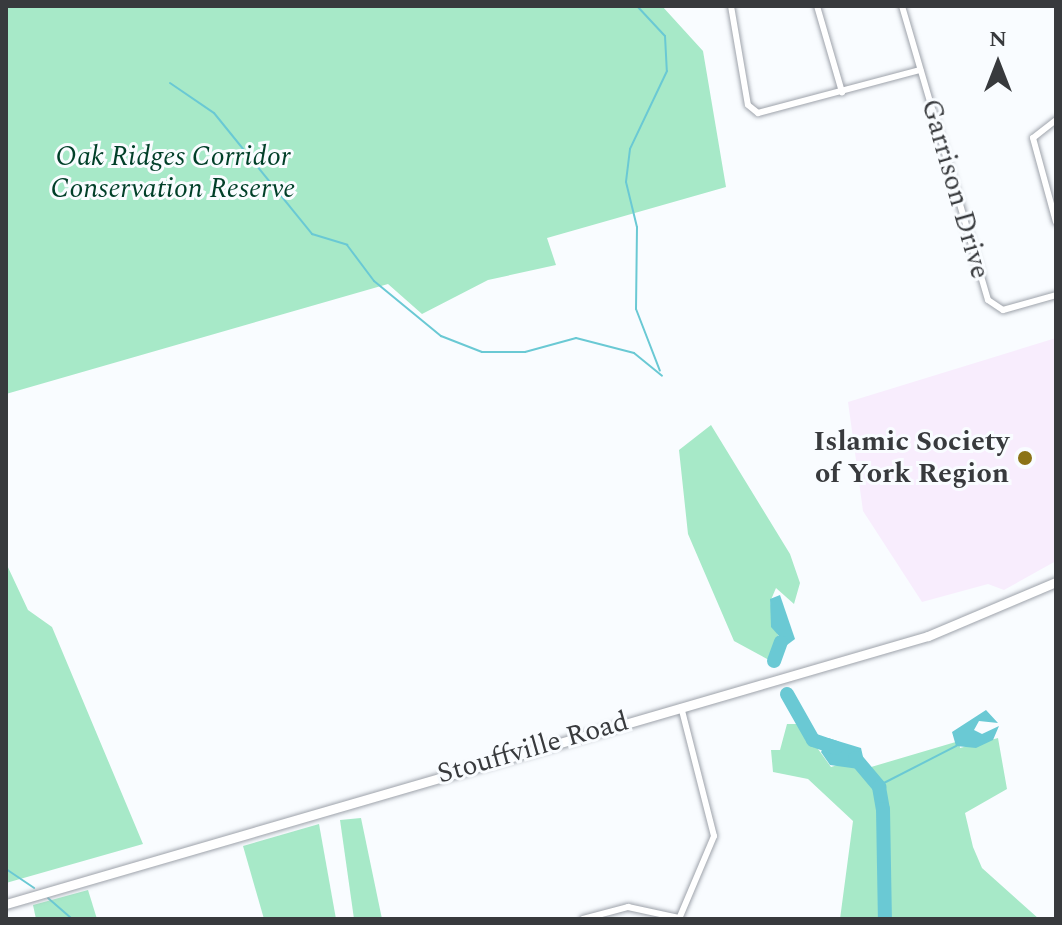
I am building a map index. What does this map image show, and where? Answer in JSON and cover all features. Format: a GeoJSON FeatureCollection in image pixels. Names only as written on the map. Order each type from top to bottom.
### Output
{"type":"FeatureCollection","features":[{"type":"Feature","properties":{"kind":"main road","name":"Stouffville Road"},"geometry":{"type":"LineString","coordinates":[[6,904],[681,705],[928,636],[1056,582]]}},
{"type":"Feature","properties":{"kind":"street"},"geometry":{"type":"LineString","coordinates":[[731,6],[754,111],[768,114],[920,70]]}},
{"type":"Feature","properties":{"kind":"street"},"geometry":{"type":"LineString","coordinates":[[817,6],[842,92]]}},
{"type":"Feature","properties":{"kind":"street","name":"Garrison Drive"},"geometry":{"type":"LineString","coordinates":[[902,6],[989,302],[1006,310],[1056,295]]}},
{"type":"Feature","properties":{"kind":"street"},"geometry":{"type":"LineString","coordinates":[[1056,120],[1039,126],[1033,138],[1056,222]]}},
{"type":"Feature","properties":{"kind":"street"},"geometry":{"type":"LineString","coordinates":[[583,919],[628,907],[679,919],[714,836],[681,705]]}},
{"type":"Feature","properties":{"kind":"shaded area"},"geometry":{"type":"Polygon","coordinates":[[[1056,338],[1056,561],[1004,590],[988,584],[922,602],[863,511],[848,402],[1056,338]]]}},
{"type":"Feature","properties":{"kind":"green space","name":"Oak Ridges Corridor Conservation Reserve"},"geometry":{"type":"Polygon","coordinates":[[[6,6],[662,6],[703,51],[726,187],[547,238],[556,265],[488,280],[422,314],[388,284],[6,394],[6,6]]]}},
{"type":"Feature","properties":{"kind":"green space"},"geometry":{"type":"Polygon","coordinates":[[[711,425],[790,554],[800,583],[794,604],[776,588],[770,602],[781,648],[769,660],[734,641],[688,534],[679,450],[711,425]]]}},
{"type":"Feature","properties":{"kind":"green space"},"geometry":{"type":"Polygon","coordinates":[[[6,563],[28,610],[52,627],[143,844],[6,883],[6,563]]]}},
{"type":"Feature","properties":{"kind":"green space"},"geometry":{"type":"Polygon","coordinates":[[[787,724],[800,724],[831,767],[844,763],[861,770],[959,741],[960,748],[998,738],[1007,789],[965,813],[982,868],[1039,919],[840,919],[853,821],[808,779],[773,772],[771,750],[780,750],[787,724]]]}},
{"type":"Feature","properties":{"kind":"green space"},"geometry":{"type":"Polygon","coordinates":[[[361,818],[382,919],[354,919],[340,820],[361,818]]]}},
{"type":"Feature","properties":{"kind":"green space"},"geometry":{"type":"Polygon","coordinates":[[[319,824],[336,919],[264,919],[243,846],[319,824]]]}},
{"type":"Feature","properties":{"kind":"green space"},"geometry":{"type":"Polygon","coordinates":[[[88,890],[97,919],[36,919],[33,905],[88,890]]]}},
{"type":"Feature","properties":{"kind":"water"},"geometry":{"type":"Polygon","coordinates":[[[780,595],[795,639],[787,645],[771,627],[770,599],[780,595]]]}},
{"type":"Feature","properties":{"kind":"water"},"geometry":{"type":"Polygon","coordinates":[[[986,710],[998,723],[979,721],[974,730],[982,734],[999,726],[993,740],[976,748],[956,746],[952,732],[986,710]]]}},
{"type":"Feature","properties":{"kind":"water"},"geometry":{"type":"Polygon","coordinates":[[[828,738],[861,748],[866,770],[830,765],[821,752],[828,738]]]}},
{"type":"Feature","properties":{"kind":"waterway"},"geometry":{"type":"LineString","coordinates":[[637,6],[665,36],[667,71],[630,149],[626,182],[637,227],[636,309],[660,371]]}},
{"type":"Feature","properties":{"kind":"waterway"},"geometry":{"type":"LineString","coordinates":[[170,83],[214,113],[312,234],[347,245],[374,281],[441,336],[482,352],[525,352],[576,338],[634,353],[662,376]]}},
{"type":"Feature","properties":{"kind":"waterway"},"geometry":{"type":"LineString","coordinates":[[774,661],[781,642]]}},
{"type":"Feature","properties":{"kind":"waterway"},"geometry":{"type":"LineString","coordinates":[[787,694],[813,740],[836,748]]}},
{"type":"Feature","properties":{"kind":"waterway"},"geometry":{"type":"LineString","coordinates":[[878,786],[956,746]]}},
{"type":"Feature","properties":{"kind":"waterway"},"geometry":{"type":"LineString","coordinates":[[855,758],[879,787],[883,809],[885,919]]}},
{"type":"Feature","properties":{"kind":"waterway"},"geometry":{"type":"LineString","coordinates":[[6,869],[34,888]]}},
{"type":"Feature","properties":{"kind":"waterway"},"geometry":{"type":"LineString","coordinates":[[48,898],[72,919]]}},
{"type":"Feature","properties":{"kind":"place","name":"Islamic Society of York Region"},"geometry":{"type":"Point","coordinates":[1025,458]}}]}
